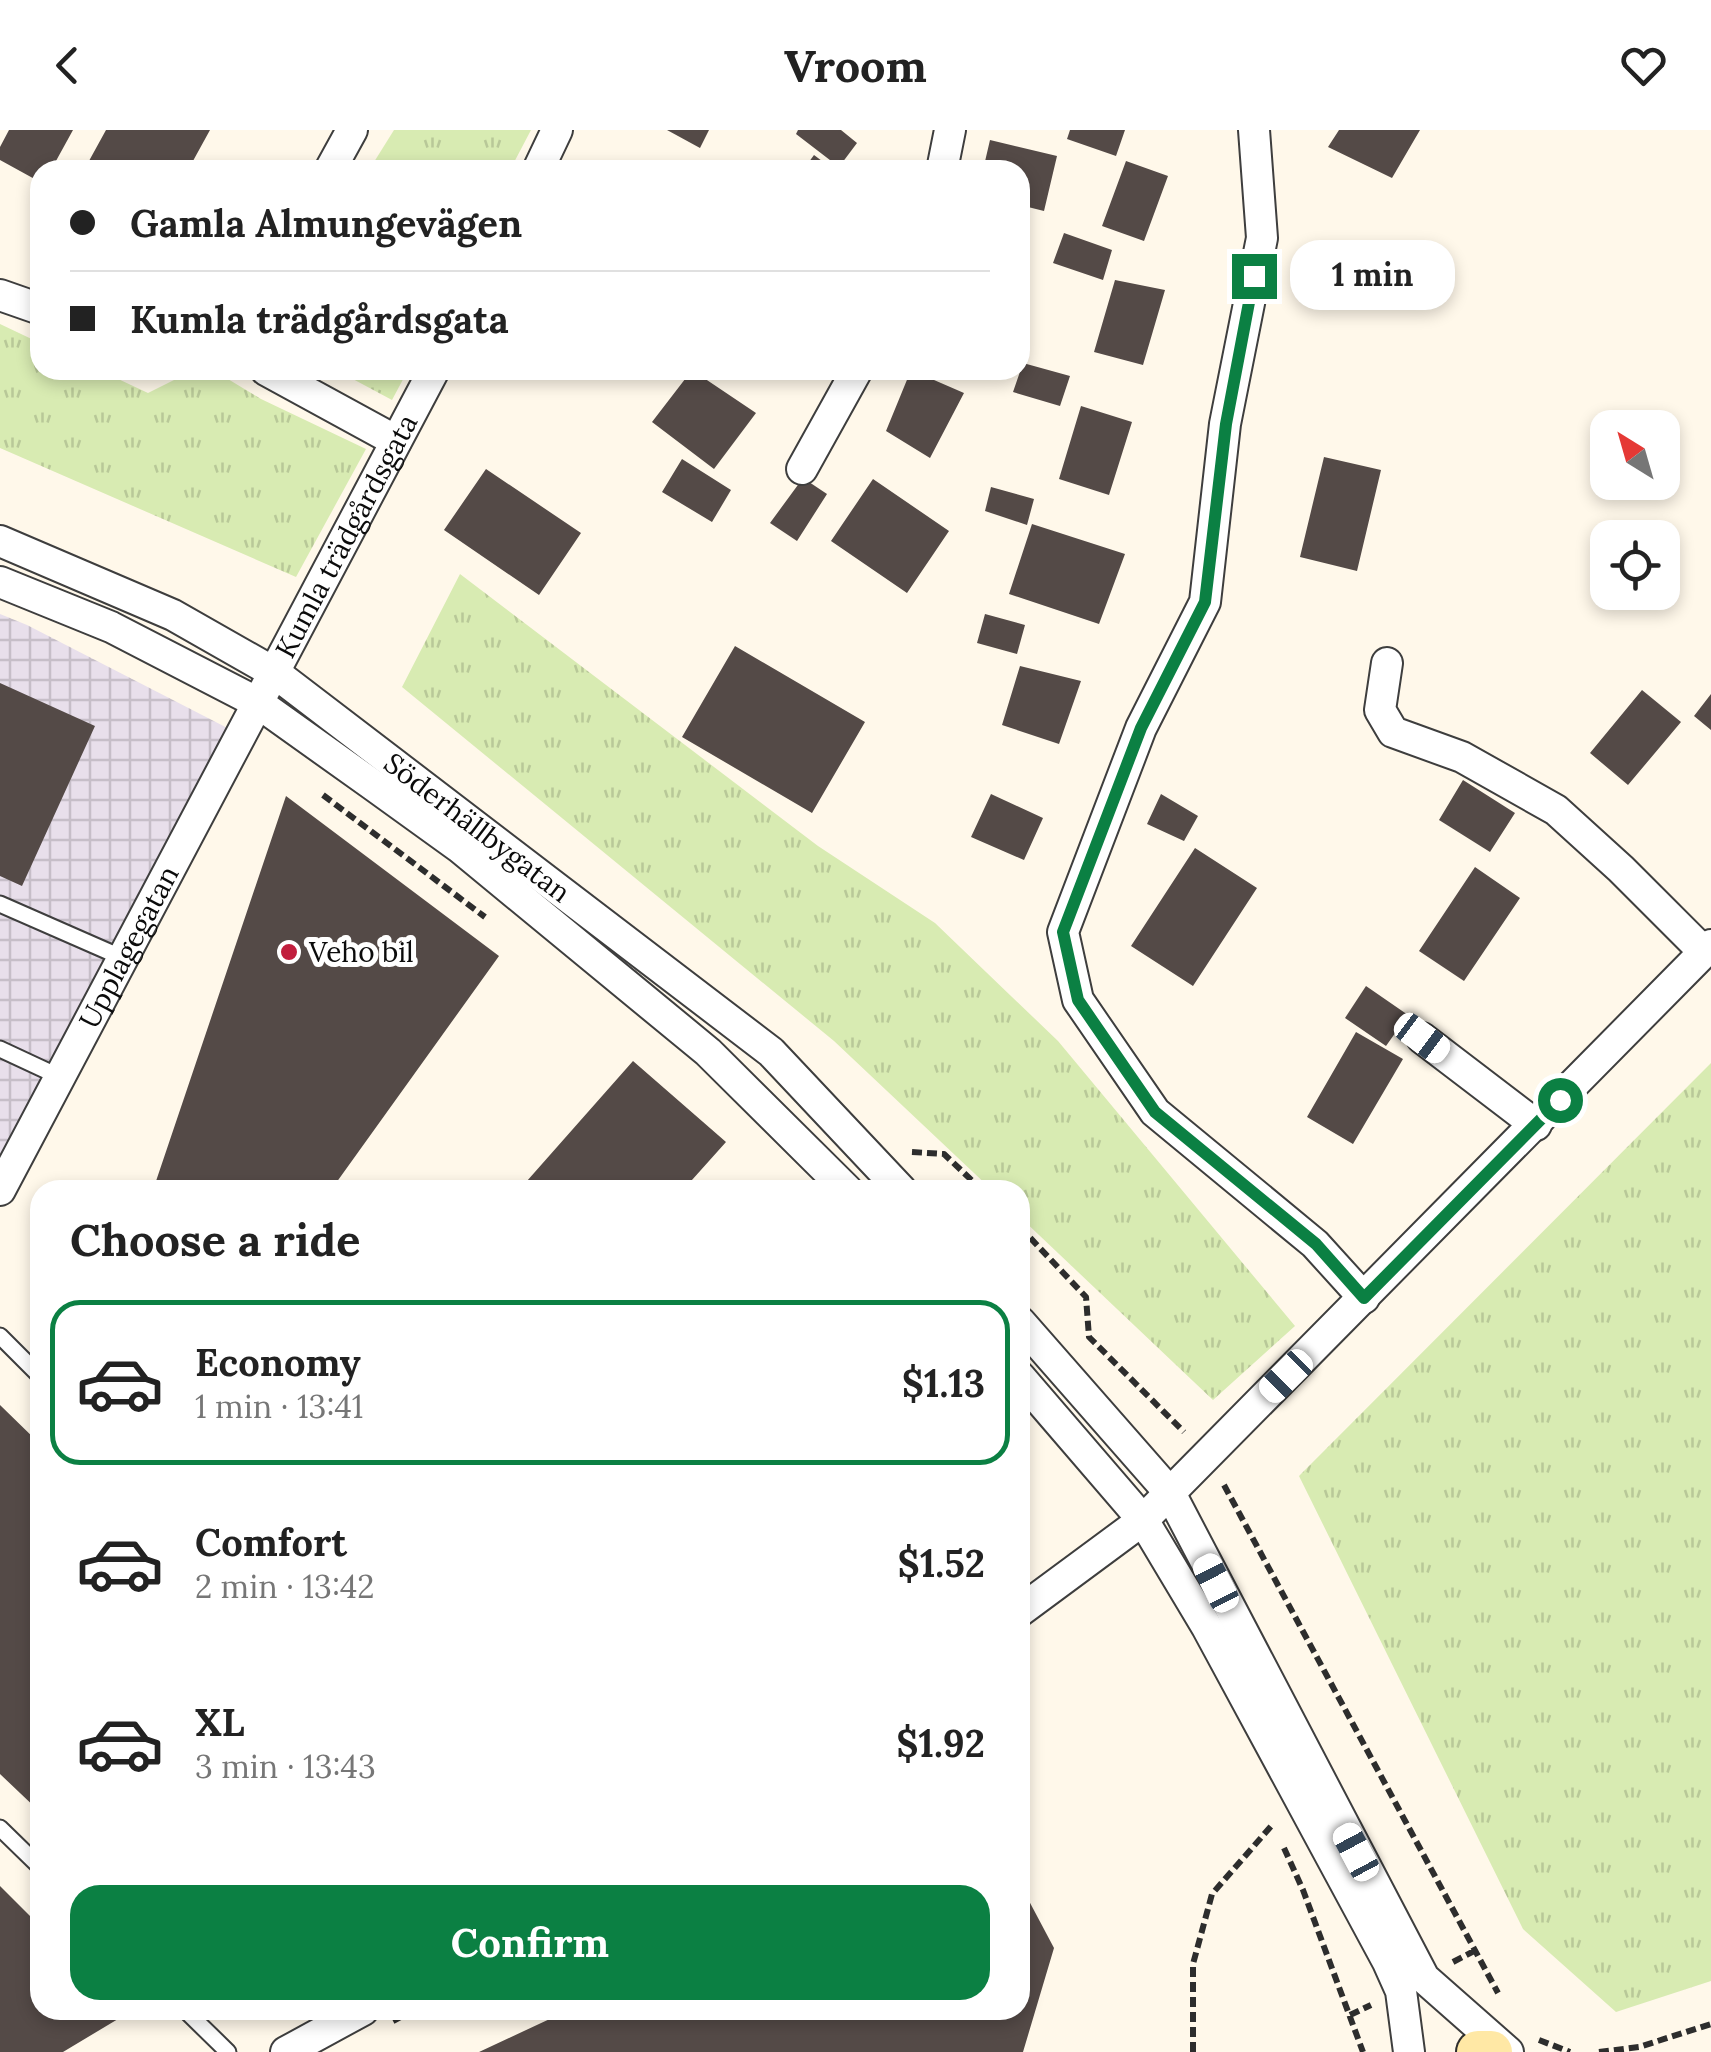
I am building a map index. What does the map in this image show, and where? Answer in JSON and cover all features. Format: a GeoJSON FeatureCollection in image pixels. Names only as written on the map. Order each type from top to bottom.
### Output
{"type":"FeatureCollection","features":[{"type":"Feature","properties":{"kind":"main road"},"geometry":{"type":"LineString","coordinates":[[1478,2052],[1491,2052]]}},
{"type":"Feature","properties":{"kind":"street"},"geometry":{"type":"LineString","coordinates":[[336,160],[352,130]]}},
{"type":"Feature","properties":{"kind":"street"},"geometry":{"type":"LineString","coordinates":[[543,160],[557,130]]}},
{"type":"Feature","properties":{"kind":"street"},"geometry":{"type":"LineString","coordinates":[[944,160],[950,130]]}},
{"type":"Feature","properties":{"kind":"street"},"geometry":{"type":"LineString","coordinates":[[1254,130],[1262,238],[1226,424],[1205,602],[1141,728],[1063,932],[1078,1000],[1155,1112],[1316,1244],[1364,1298]]}},
{"type":"Feature","properties":{"kind":"street"},"geometry":{"type":"LineString","coordinates":[[0,295],[30,306]]}},
{"type":"Feature","properties":{"kind":"street"},"geometry":{"type":"LineString","coordinates":[[284,380],[396,442]]}},
{"type":"Feature","properties":{"kind":"street","name":"Kumla trädgårdsgata"},"geometry":{"type":"LineString","coordinates":[[258,702],[429,380]]}},
{"type":"Feature","properties":{"kind":"street"},"geometry":{"type":"LineString","coordinates":[[802,469],[851,380]]}},
{"type":"Feature","properties":{"kind":"street","name":"Söderhällbygatan"},"geometry":{"type":"LineString","coordinates":[[0,541],[172,615],[275,673],[771,1052],[892,1180]]}},
{"type":"Feature","properties":{"kind":"street","name":"Söderhällbygatan"},"geometry":{"type":"LineString","coordinates":[[0,582],[111,627],[258,702],[459,847],[708,1052],[837,1180]]}},
{"type":"Feature","properties":{"kind":"street"},"geometry":{"type":"LineString","coordinates":[[1030,1604],[1142,1520],[1170,1493],[1708,949],[1556,810],[1462,757],[1393,732],[1380,710],[1386,663]]}},
{"type":"Feature","properties":{"kind":"street","name":"Upplagegatan"},"geometry":{"type":"LineString","coordinates":[[0,1190],[258,702]]}},
{"type":"Feature","properties":{"kind":"street"},"geometry":{"type":"LineString","coordinates":[[1422,1038],[1536,1125]]}},
{"type":"Feature","properties":{"kind":"street"},"geometry":{"type":"LineString","coordinates":[[1030,1333],[1170,1493],[1424,1978],[1508,2052]]}},
{"type":"Feature","properties":{"kind":"street"},"geometry":{"type":"LineString","coordinates":[[1030,1389],[1142,1520],[1207,1627],[1388,1962],[1401,1991],[1409,2052]]}},
{"type":"Feature","properties":{"kind":"street"},"geometry":{"type":"LineString","coordinates":[[286,2052],[345,2020]]}},
{"type":"Feature","properties":{"kind":"lane"},"geometry":{"type":"LineString","coordinates":[[0,904],[122,958]]}},
{"type":"Feature","properties":{"kind":"lane"},"geometry":{"type":"LineString","coordinates":[[0,1049],[60,1077]]}},
{"type":"Feature","properties":{"kind":"lane"},"geometry":{"type":"LineString","coordinates":[[0,1336],[30,1366]]}},
{"type":"Feature","properties":{"kind":"lane"},"geometry":{"type":"LineString","coordinates":[[0,1828],[30,1857]]}},
{"type":"Feature","properties":{"kind":"lane"},"geometry":{"type":"LineString","coordinates":[[196,2020],[228,2052]]}},
{"type":"Feature","properties":{"kind":"path"},"geometry":{"type":"LineString","coordinates":[[320,794],[495,924]]}},
{"type":"Feature","properties":{"kind":"path"},"geometry":{"type":"LineString","coordinates":[[1030,1238],[1086,1297],[1089,1337],[1208,1455],[1474,1951]]}},
{"type":"Feature","properties":{"kind":"path"},"geometry":{"type":"LineString","coordinates":[[1193,2052],[1194,1964],[1212,1894],[1272,1824],[1303,1890],[1363,2052]]}},
{"type":"Feature","properties":{"kind":"path"},"geometry":{"type":"LineString","coordinates":[[1599,2052],[1640,2047],[1711,2024]]}},
{"type":"Feature","properties":{"kind":"shaded area"},"geometry":{"type":"Polygon","coordinates":[[[0,614],[241,735],[0,1166],[0,614]]]}},
{"type":"Feature","properties":{"kind":"green space"},"geometry":{"type":"Polygon","coordinates":[[[394,130],[531,130],[515,160],[375,160],[394,130]]]}},
{"type":"Feature","properties":{"kind":"green space"},"geometry":{"type":"Polygon","coordinates":[[[0,324],[30,338],[30,380],[120,380],[148,393],[174,380],[230,380],[366,449],[296,577],[0,448],[0,324]]]}},
{"type":"Feature","properties":{"kind":"green space"},"geometry":{"type":"Polygon","coordinates":[[[355,380],[403,380],[392,400],[355,380]]]}},
{"type":"Feature","properties":{"kind":"green space"},"geometry":{"type":"Polygon","coordinates":[[[460,574],[818,846],[935,923],[1058,1041],[1295,1326],[1213,1400],[1030,1226],[1030,1180],[981,1180],[834,1041],[402,687],[460,574]]]}},
{"type":"Feature","properties":{"kind":"green space"},"geometry":{"type":"Polygon","coordinates":[[[1711,1063],[1711,1981],[1616,2012],[1523,1929],[1299,1476],[1711,1063]]]}},
{"type":"Feature","properties":{"kind":"building"},"geometry":{"type":"Polygon","coordinates":[[[9,130],[73,130],[56,160],[30,160],[30,176],[0,160],[0,147],[9,130]]]}},
{"type":"Feature","properties":{"kind":"building"},"geometry":{"type":"Polygon","coordinates":[[[106,130],[210,130],[194,160],[90,160],[106,130]]]}},
{"type":"Feature","properties":{"kind":"building"},"geometry":{"type":"Polygon","coordinates":[[[667,130],[709,130],[700,148],[667,130]]]}},
{"type":"Feature","properties":{"kind":"building"},"geometry":{"type":"Polygon","coordinates":[[[798,130],[841,130],[857,143],[844,160],[830,160],[796,134],[798,130]]]}},
{"type":"Feature","properties":{"kind":"building"},"geometry":{"type":"Polygon","coordinates":[[[1070,130],[1125,130],[1116,156],[1067,139],[1070,130]]]}},
{"type":"Feature","properties":{"kind":"building"},"geometry":{"type":"Polygon","coordinates":[[[1339,130],[1420,130],[1392,178],[1328,147],[1339,130]]]}},
{"type":"Feature","properties":{"kind":"building"},"geometry":{"type":"Polygon","coordinates":[[[990,140],[1057,156],[1044,211],[1030,208],[1030,160],[985,160],[990,140]]]}},
{"type":"Feature","properties":{"kind":"building"},"geometry":{"type":"Polygon","coordinates":[[[1126,161],[1168,176],[1144,241],[1102,226],[1126,161]]]}},
{"type":"Feature","properties":{"kind":"building"},"geometry":{"type":"Polygon","coordinates":[[[1064,233],[1112,250],[1103,280],[1053,263],[1064,233]]]}},
{"type":"Feature","properties":{"kind":"building"},"geometry":{"type":"Polygon","coordinates":[[[1115,280],[1165,290],[1143,365],[1094,352],[1115,280]]]}},
{"type":"Feature","properties":{"kind":"building"},"geometry":{"type":"Polygon","coordinates":[[[1030,365],[1070,376],[1060,406],[1013,392],[1017,380],[1030,380],[1030,365]]]}},
{"type":"Feature","properties":{"kind":"building"},"geometry":{"type":"Polygon","coordinates":[[[684,380],[707,380],[756,413],[714,469],[652,422],[684,380]]]}},
{"type":"Feature","properties":{"kind":"building"},"geometry":{"type":"Polygon","coordinates":[[[907,380],[934,380],[964,393],[930,458],[886,431],[907,380]]]}},
{"type":"Feature","properties":{"kind":"building"},"geometry":{"type":"Polygon","coordinates":[[[1081,406],[1132,422],[1109,495],[1059,479],[1081,406]]]}},
{"type":"Feature","properties":{"kind":"building"},"geometry":{"type":"Polygon","coordinates":[[[1324,457],[1381,470],[1357,571],[1300,557],[1324,457]]]}},
{"type":"Feature","properties":{"kind":"building"},"geometry":{"type":"Polygon","coordinates":[[[682,459],[731,490],[712,522],[662,492],[682,459]]]}},
{"type":"Feature","properties":{"kind":"building"},"geometry":{"type":"Polygon","coordinates":[[[486,469],[581,533],[539,595],[444,530],[486,469]]]}},
{"type":"Feature","properties":{"kind":"building"},"geometry":{"type":"Polygon","coordinates":[[[803,478],[827,494],[797,541],[770,523],[803,478]]]}},
{"type":"Feature","properties":{"kind":"building"},"geometry":{"type":"Polygon","coordinates":[[[873,479],[949,531],[907,593],[831,541],[873,479]]]}},
{"type":"Feature","properties":{"kind":"building"},"geometry":{"type":"Polygon","coordinates":[[[991,487],[1034,499],[1027,525],[985,511],[991,487]]]}},
{"type":"Feature","properties":{"kind":"building"},"geometry":{"type":"Polygon","coordinates":[[[1032,524],[1125,554],[1099,624],[1009,594],[1032,524]]]}},
{"type":"Feature","properties":{"kind":"building"},"geometry":{"type":"Polygon","coordinates":[[[985,614],[1025,625],[1017,654],[977,643],[985,614]]]}},
{"type":"Feature","properties":{"kind":"building"},"geometry":{"type":"Polygon","coordinates":[[[735,646],[865,722],[812,813],[682,737],[735,646]]]}},
{"type":"Feature","properties":{"kind":"building"},"geometry":{"type":"Polygon","coordinates":[[[1020,666],[1081,681],[1059,744],[1002,725],[1020,666]]]}},
{"type":"Feature","properties":{"kind":"building"},"geometry":{"type":"Polygon","coordinates":[[[0,683],[95,726],[22,886],[0,876],[0,683]]]}},
{"type":"Feature","properties":{"kind":"building"},"geometry":{"type":"Polygon","coordinates":[[[1642,690],[1681,722],[1628,785],[1590,753],[1642,690]]]}},
{"type":"Feature","properties":{"kind":"building"},"geometry":{"type":"Polygon","coordinates":[[[1711,694],[1711,730],[1694,716],[1711,694]]]}},
{"type":"Feature","properties":{"kind":"building"},"geometry":{"type":"Polygon","coordinates":[[[1463,780],[1515,813],[1490,852],[1439,820],[1463,780]]]}},
{"type":"Feature","properties":{"kind":"building"},"geometry":{"type":"Polygon","coordinates":[[[991,794],[1043,818],[1024,860],[971,837],[991,794]]]}},
{"type":"Feature","properties":{"kind":"building"},"geometry":{"type":"Polygon","coordinates":[[[1161,794],[1198,816],[1184,841],[1147,824],[1161,794]]]}},
{"type":"Feature","properties":{"kind":"building"},"geometry":{"type":"Polygon","coordinates":[[[286,796],[499,956],[338,1180],[156,1180],[286,796]]]}},
{"type":"Feature","properties":{"kind":"building"},"geometry":{"type":"Polygon","coordinates":[[[1195,848],[1257,888],[1193,986],[1131,946],[1195,848]]]}},
{"type":"Feature","properties":{"kind":"building"},"geometry":{"type":"Polygon","coordinates":[[[1475,867],[1520,898],[1464,981],[1419,951],[1475,867]]]}},
{"type":"Feature","properties":{"kind":"building"},"geometry":{"type":"Polygon","coordinates":[[[1366,986],[1408,1015],[1386,1046],[1345,1018],[1366,986]]]}},
{"type":"Feature","properties":{"kind":"building"},"geometry":{"type":"Polygon","coordinates":[[[1356,1032],[1403,1059],[1353,1144],[1307,1117],[1356,1032]]]}},
{"type":"Feature","properties":{"kind":"building"},"geometry":{"type":"Polygon","coordinates":[[[633,1061],[726,1142],[692,1180],[528,1180],[633,1061]]]}},
{"type":"Feature","properties":{"kind":"building"},"geometry":{"type":"Polygon","coordinates":[[[0,1405],[30,1434],[30,1802],[0,1774],[0,1405]]]}},
{"type":"Feature","properties":{"kind":"building"},"geometry":{"type":"Polygon","coordinates":[[[0,1886],[30,1916],[30,2020],[116,2020],[63,2052],[0,2052],[0,1886]]]}},
{"type":"Feature","properties":{"kind":"building"},"geometry":{"type":"Polygon","coordinates":[[[1030,1903],[1054,1948],[1023,2052],[479,2052],[548,2020],[1030,2020],[1030,1903]]]}},
{"type":"Feature","properties":{"kind":"place","name":"Veho bil"},"geometry":{"type":"Point","coordinates":[289,952]}},
{"type":"Feature","properties":{"kind":"route"},"geometry":{"type":"LineString","coordinates":[[1254,276],[1226,424],[1205,602],[1141,728],[1063,932],[1078,1000],[1155,1112],[1316,1244],[1364,1298],[1560,1100]]}}]}
